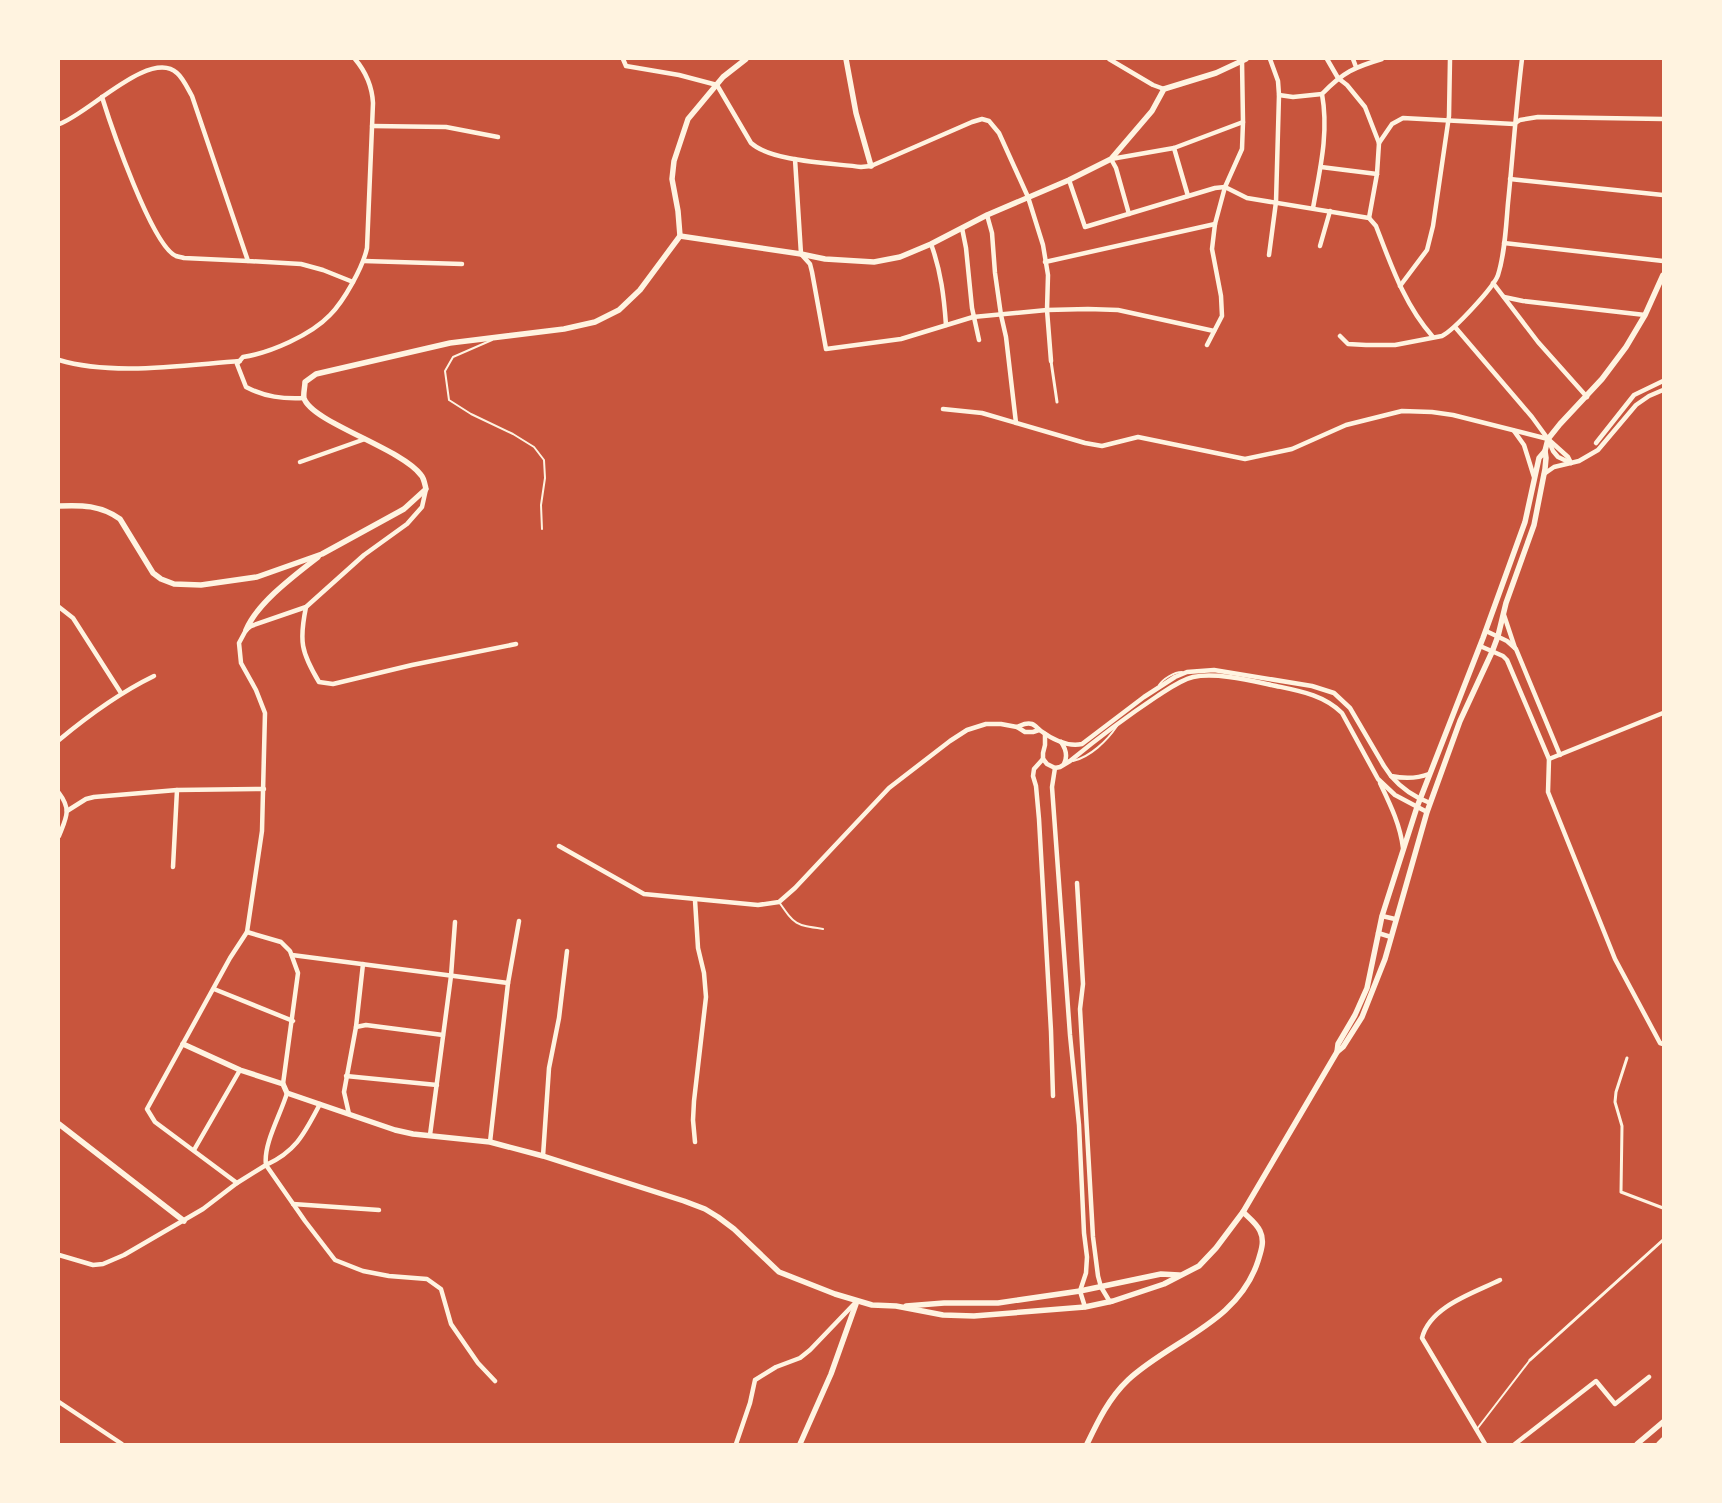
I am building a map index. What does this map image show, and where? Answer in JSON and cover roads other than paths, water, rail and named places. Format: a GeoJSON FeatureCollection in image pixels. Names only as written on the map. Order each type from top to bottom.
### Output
{"type":"FeatureCollection","features":[{"type":"Feature","properties":{"kind":"street"},"geometry":{"type":"LineString","coordinates":[[304,398],[286,399],[259,394],[246,388],[237,364],[243,357],[256,355],[289,342],[316,327],[331,314],[364,262],[367,248],[373,92],[364,70],[355,59]]}},
{"type":"Feature","properties":{"kind":"street"},"geometry":{"type":"LineString","coordinates":[[622,59],[626,66],[679,75],[717,85],[751,143],[759,150],[779,157],[861,167],[871,166],[982,119],[989,121],[999,133],[1028,197],[1043,245],[1048,275],[1047,310],[1051,361],[1057,402]]}},
{"type":"Feature","properties":{"kind":"street"},"geometry":{"type":"LineString","coordinates":[[246,630],[251,626],[306,607],[364,555],[407,524],[422,507],[426,489],[421,475],[404,459],[310,407],[304,398],[306,382],[316,374],[450,344],[564,329],[587,324],[619,310],[640,290],[680,236],[672,179],[674,162],[688,119],[722,78],[746,59]]}},
{"type":"Feature","properties":{"kind":"street"},"geometry":{"type":"LineString","coordinates":[[846,59],[856,114],[871,166]]}},
{"type":"Feature","properties":{"kind":"street"},"geometry":{"type":"LineString","coordinates":[[1109,59],[1153,85],[1164,89],[1216,73],[1244,60],[1242,149],[1225,187],[1212,249],[1221,296],[1222,316],[1208,345]]}},
{"type":"Feature","properties":{"kind":"street"},"geometry":{"type":"LineString","coordinates":[[1269,255],[1276,202],[1278,95],[1278,81],[1270,59]]}},
{"type":"Feature","properties":{"kind":"street"},"geometry":{"type":"LineString","coordinates":[[1328,59],[1338,78],[1347,85],[1365,107],[1379,143],[1377,174],[1369,218]]}},
{"type":"Feature","properties":{"kind":"street"},"geometry":{"type":"LineString","coordinates":[[1353,59],[1356,67]]}},
{"type":"Feature","properties":{"kind":"street"},"geometry":{"type":"LineString","coordinates":[[1278,95],[1293,97],[1322,94],[1338,78],[1356,67],[1382,59]]}},
{"type":"Feature","properties":{"kind":"street"},"geometry":{"type":"LineString","coordinates":[[1400,286],[1427,250],[1433,226],[1448,121],[1450,59]]}},
{"type":"Feature","properties":{"kind":"street"},"geometry":{"type":"LineString","coordinates":[[1340,336],[1348,344],[1366,345],[1395,344],[1442,336],[1455,327],[1498,276],[1504,243],[1514,124],[1522,59]]}},
{"type":"Feature","properties":{"kind":"street"},"geometry":{"type":"LineString","coordinates":[[59,124],[136,75],[152,68],[164,68],[177,72],[192,96],[248,261]]}},
{"type":"Feature","properties":{"kind":"street"},"geometry":{"type":"LineString","coordinates":[[1111,160],[1152,111],[1164,89]]}},
{"type":"Feature","properties":{"kind":"street"},"geometry":{"type":"LineString","coordinates":[[1313,208],[1323,156],[1326,114],[1322,94]]}},
{"type":"Feature","properties":{"kind":"street"},"geometry":{"type":"LineString","coordinates":[[102,97],[125,163],[153,227],[175,256],[300,264],[323,270],[352,282]]}},
{"type":"Feature","properties":{"kind":"street"},"geometry":{"type":"LineString","coordinates":[[1379,143],[1392,124],[1403,118],[1514,124],[1520,120],[1538,117],[1663,119]]}},
{"type":"Feature","properties":{"kind":"street"},"geometry":{"type":"LineString","coordinates":[[680,236],[826,259],[874,262],[900,257],[931,244],[987,215],[1070,180],[1111,160],[1174,148],[1243,122]]}},
{"type":"Feature","properties":{"kind":"street"},"geometry":{"type":"LineString","coordinates":[[372,126],[446,127],[498,137]]}},
{"type":"Feature","properties":{"kind":"street"},"geometry":{"type":"LineString","coordinates":[[1174,148],[1188,196]]}},
{"type":"Feature","properties":{"kind":"street"},"geometry":{"type":"LineString","coordinates":[[796,158],[801,254],[810,264],[826,349],[901,339],[973,317],[1047,310],[1118,310],[1214,331]]}},
{"type":"Feature","properties":{"kind":"street"},"geometry":{"type":"LineString","coordinates":[[1111,160],[1116,168],[1129,214]]}},
{"type":"Feature","properties":{"kind":"street"},"geometry":{"type":"LineString","coordinates":[[1321,168],[1377,174]]}},
{"type":"Feature","properties":{"kind":"street"},"geometry":{"type":"LineString","coordinates":[[1510,179],[1663,195]]}},
{"type":"Feature","properties":{"kind":"street"},"geometry":{"type":"LineString","coordinates":[[1070,180],[1085,227],[1215,188],[1225,187],[1247,198],[1369,218],[1376,226],[1400,286],[1420,323],[1433,337]]}},
{"type":"Feature","properties":{"kind":"street"},"geometry":{"type":"LineString","coordinates":[[1320,246],[1330,211]]}},
{"type":"Feature","properties":{"kind":"street"},"geometry":{"type":"LineString","coordinates":[[987,215],[994,242],[995,273],[1006,337],[1016,423]]}},
{"type":"Feature","properties":{"kind":"street"},"geometry":{"type":"LineString","coordinates":[[1046,262],[1216,224]]}},
{"type":"Feature","properties":{"kind":"street"},"geometry":{"type":"LineString","coordinates":[[962,228],[966,248],[973,317],[979,340]]}},
{"type":"Feature","properties":{"kind":"street"},"geometry":{"type":"LineString","coordinates":[[1504,243],[1663,261]]}},
{"type":"Feature","properties":{"kind":"street"},"geometry":{"type":"LineString","coordinates":[[931,244],[943,284],[946,325]]}},
{"type":"Feature","properties":{"kind":"street"},"geometry":{"type":"LineString","coordinates":[[364,262],[462,264]]}},
{"type":"Feature","properties":{"kind":"street"},"geometry":{"type":"LineString","coordinates":[[896,1306],[943,1315],[974,1316],[1085,1307],[1110,1302],[1164,1284],[1199,1266],[1216,1248],[1243,1212],[1337,1052],[1343,1047],[1362,1017],[1385,959],[1427,812],[1460,722],[1498,636],[1503,614],[1534,525],[1544,474],[1545,451],[1548,439],[1587,397],[1626,347],[1660,289],[1663,275]]}},
{"type":"Feature","properties":{"kind":"street"},"geometry":{"type":"LineString","coordinates":[[1493,283],[1538,342],[1587,397]]}},
{"type":"Feature","properties":{"kind":"street"},"geometry":{"type":"LineString","coordinates":[[1504,297],[1523,301],[1645,314]]}},
{"type":"Feature","properties":{"kind":"street"},"geometry":{"type":"LineString","coordinates":[[1455,327],[1532,417],[1548,439],[1555,454],[1571,463]]}},
{"type":"Feature","properties":{"kind":"street"},"geometry":{"type":"LineString","coordinates":[[59,360],[74,364],[135,368],[240,361]]}},
{"type":"Feature","properties":{"kind":"street"},"geometry":{"type":"LineString","coordinates":[[1596,443],[1634,396],[1663,381]]}},
{"type":"Feature","properties":{"kind":"street"},"geometry":{"type":"LineString","coordinates":[[1544,474],[1554,467],[1579,461],[1598,450],[1636,405],[1649,396],[1663,390]]}},
{"type":"Feature","properties":{"kind":"street"},"geometry":{"type":"LineString","coordinates":[[943,409],[982,413],[1085,443],[1102,446],[1138,437],[1245,459],[1292,448],[1346,424],[1402,411],[1432,412],[1453,416],[1548,439]]}},
{"type":"Feature","properties":{"kind":"street"},"geometry":{"type":"LineString","coordinates":[[1514,431],[1524,445],[1534,477]]}},
{"type":"Feature","properties":{"kind":"street"},"geometry":{"type":"LineString","coordinates":[[300,462],[365,439]]}},
{"type":"Feature","properties":{"kind":"street"},"geometry":{"type":"LineString","coordinates":[[1337,1052],[1338,1044],[1367,988],[1382,916],[1417,808],[1486,631],[1525,522],[1539,458],[1545,451]]}},
{"type":"Feature","properties":{"kind":"street"},"geometry":{"type":"LineString","coordinates":[[59,506],[83,505],[100,507],[112,513],[120,519],[153,573],[160,579],[174,584],[201,585],[257,577],[322,554],[404,509],[426,489]]}},
{"type":"Feature","properties":{"kind":"street"},"geometry":{"type":"LineString","coordinates":[[236,1183],[155,1122],[147,1109],[230,958],[247,932],[262,831],[265,713],[256,690],[241,663],[239,643],[252,616],[285,584],[322,554]]}},
{"type":"Feature","properties":{"kind":"street"},"geometry":{"type":"LineString","coordinates":[[59,607],[73,618],[121,693]]}},
{"type":"Feature","properties":{"kind":"street"},"geometry":{"type":"LineString","coordinates":[[306,607],[301,629],[303,652],[319,682],[333,684],[412,665],[516,644]]}},
{"type":"Feature","properties":{"kind":"street"},"geometry":{"type":"LineString","coordinates":[[1503,614],[1560,755]]}},
{"type":"Feature","properties":{"kind":"street"},"geometry":{"type":"LineString","coordinates":[[1486,631],[1507,641],[1516,649]]}},
{"type":"Feature","properties":{"kind":"street"},"geometry":{"type":"LineString","coordinates":[[1480,646],[1503,656],[1507,660],[1548,759],[1548,792],[1614,959],[1662,1044],[1663,1050]]}},
{"type":"Feature","properties":{"kind":"street"},"geometry":{"type":"LineString","coordinates":[[1017,727],[1026,723],[1033,724],[1056,740],[1077,745],[1082,744],[1154,692],[1187,672],[1200,670],[1237,673],[1323,689],[1334,693],[1350,708],[1384,766],[1399,786],[1420,800],[1430,804]]}},
{"type":"Feature","properties":{"kind":"street"},"geometry":{"type":"LineString","coordinates":[[59,740],[83,719],[121,693],[154,676]]}},
{"type":"Feature","properties":{"kind":"street"},"geometry":{"type":"LineString","coordinates":[[1045,734],[1043,759],[1047,764],[1055,768],[1070,761],[1118,724],[1184,680],[1208,676],[1232,678],[1303,691],[1328,701],[1342,713],[1378,779],[1396,817],[1401,832],[1403,851]]}},
{"type":"Feature","properties":{"kind":"street"},"geometry":{"type":"LineString","coordinates":[[1548,759],[1663,713]]}},
{"type":"Feature","properties":{"kind":"street"},"geometry":{"type":"LineString","coordinates":[[559,846],[644,894],[758,905],[779,902],[795,888],[889,788],[950,741],[967,730],[986,724],[1002,724],[1017,727],[1025,732],[1039,730]]}},
{"type":"Feature","properties":{"kind":"street"},"geometry":{"type":"LineString","coordinates":[[1045,745],[1056,740]]}},
{"type":"Feature","properties":{"kind":"street"},"geometry":{"type":"LineString","coordinates":[[1061,742],[1066,750],[1064,765]]}},
{"type":"Feature","properties":{"kind":"street"},"geometry":{"type":"LineString","coordinates":[[1043,759],[1034,769],[1033,776],[1036,786],[1039,819],[1053,1096]]}},
{"type":"Feature","properties":{"kind":"street"},"geometry":{"type":"LineString","coordinates":[[1055,768],[1052,787],[1070,1035],[1079,1125],[1086,1257],[1086,1273],[1080,1291],[1085,1307]]}},
{"type":"Feature","properties":{"kind":"street"},"geometry":{"type":"LineString","coordinates":[[1391,776],[1417,779],[1429,774]]}},
{"type":"Feature","properties":{"kind":"street"},"geometry":{"type":"LineString","coordinates":[[1378,779],[1396,795],[1427,812]]}},
{"type":"Feature","properties":{"kind":"street"},"geometry":{"type":"LineString","coordinates":[[67,811],[86,799],[94,797],[177,790],[264,789]]}},
{"type":"Feature","properties":{"kind":"street"},"geometry":{"type":"LineString","coordinates":[[173,867],[177,790]]}},
{"type":"Feature","properties":{"kind":"street"},"geometry":{"type":"LineString","coordinates":[[59,793],[67,806],[67,817],[59,836]]}},
{"type":"Feature","properties":{"kind":"street"},"geometry":{"type":"LineString","coordinates":[[1077,883],[1083,984],[1080,1009],[1090,1192],[1098,1276],[1101,1287],[1110,1302]]}},
{"type":"Feature","properties":{"kind":"street"},"geometry":{"type":"LineString","coordinates":[[695,900],[698,948],[704,973],[706,997],[694,1101],[695,1142]]}},
{"type":"Feature","properties":{"kind":"street"},"geometry":{"type":"LineString","coordinates":[[1382,916],[1395,919]]}},
{"type":"Feature","properties":{"kind":"street"},"geometry":{"type":"LineString","coordinates":[[490,1142],[508,983],[519,921]]}},
{"type":"Feature","properties":{"kind":"street"},"geometry":{"type":"LineString","coordinates":[[430,1135],[444,1036],[455,922]]}},
{"type":"Feature","properties":{"kind":"street"},"geometry":{"type":"LineString","coordinates":[[247,932],[281,942],[292,955],[298,973],[283,1084],[287,1093],[270,1140],[265,1158],[266,1165],[334,1260],[363,1271],[427,1280],[441,1289],[452,1324],[478,1364],[495,1381]]}},
{"type":"Feature","properties":{"kind":"street"},"geometry":{"type":"LineString","coordinates":[[1378,933],[1391,937]]}},
{"type":"Feature","properties":{"kind":"street"},"geometry":{"type":"LineString","coordinates":[[543,1156],[549,1068],[559,1018],[567,951]]}},
{"type":"Feature","properties":{"kind":"street"},"geometry":{"type":"LineString","coordinates":[[292,955],[508,983]]}},
{"type":"Feature","properties":{"kind":"street"},"geometry":{"type":"LineString","coordinates":[[349,1114],[344,1092],[356,1027],[363,964]]}},
{"type":"Feature","properties":{"kind":"street"},"geometry":{"type":"LineString","coordinates":[[214,989],[293,1021]]}},
{"type":"Feature","properties":{"kind":"street"},"geometry":{"type":"LineString","coordinates":[[356,1027],[366,1025],[444,1036]]}},
{"type":"Feature","properties":{"kind":"street"},"geometry":{"type":"LineString","coordinates":[[183,1044],[240,1070],[283,1084]]}},
{"type":"Feature","properties":{"kind":"street"},"geometry":{"type":"LineString","coordinates":[[1627,1058],[1616,1092],[1615,1102],[1622,1126],[1621,1192],[1663,1208]]}},
{"type":"Feature","properties":{"kind":"street"},"geometry":{"type":"LineString","coordinates":[[194,1150],[240,1070]]}},
{"type":"Feature","properties":{"kind":"street"},"geometry":{"type":"LineString","coordinates":[[346,1076],[437,1085]]}},
{"type":"Feature","properties":{"kind":"street"},"geometry":{"type":"LineString","coordinates":[[287,1093],[395,1130],[490,1142],[543,1156],[684,1201],[705,1209],[734,1230],[779,1272],[808,1284],[872,1305],[896,1306],[998,1302],[1080,1291],[1161,1274],[1179,1275]]}},
{"type":"Feature","properties":{"kind":"street"},"geometry":{"type":"LineString","coordinates":[[59,1255],[93,1265],[103,1264],[124,1255],[184,1221],[203,1210],[236,1183],[280,1159],[292,1149],[303,1135],[320,1104]]}},
{"type":"Feature","properties":{"kind":"street"},"geometry":{"type":"LineString","coordinates":[[59,1124],[184,1221]]}},
{"type":"Feature","properties":{"kind":"street"},"geometry":{"type":"LineString","coordinates":[[293,1204],[379,1210]]}},
{"type":"Feature","properties":{"kind":"street"},"geometry":{"type":"LineString","coordinates":[[1087,1444],[1099,1418],[1114,1395],[1128,1381],[1143,1368],[1202,1330],[1223,1313],[1248,1283],[1256,1268],[1263,1240],[1260,1229],[1243,1212]]}},
{"type":"Feature","properties":{"kind":"street"},"geometry":{"type":"LineString","coordinates":[[1530,1360],[1663,1240]]}},
{"type":"Feature","properties":{"kind":"street"},"geometry":{"type":"LineString","coordinates":[[1485,1444],[1422,1338],[1425,1327],[1445,1308],[1500,1280]]}},
{"type":"Feature","properties":{"kind":"street"},"geometry":{"type":"LineString","coordinates":[[736,1444],[750,1403],[755,1380],[776,1367],[800,1358],[857,1301]]}},
{"type":"Feature","properties":{"kind":"street"},"geometry":{"type":"LineString","coordinates":[[800,1444],[832,1374],[857,1301]]}},
{"type":"Feature","properties":{"kind":"street"},"geometry":{"type":"LineString","coordinates":[[1515,1444],[1596,1381],[1615,1404],[1649,1377]]}},
{"type":"Feature","properties":{"kind":"street"},"geometry":{"type":"LineString","coordinates":[[59,1402],[122,1444]]}},
{"type":"Feature","properties":{"kind":"street"},"geometry":{"type":"LineString","coordinates":[[1637,1444],[1663,1422]]}},
{"type":"Feature","properties":{"kind":"street"},"geometry":{"type":"LineString","coordinates":[[1659,1444],[1663,1440]]}},
{"type":"Feature","properties":{"kind":"lane"},"geometry":{"type":"LineString","coordinates":[[504,336],[453,357],[445,371],[446,385],[449,400],[471,414],[513,434],[534,447],[544,460],[545,478],[541,505],[542,529]]}},
{"type":"Feature","properties":{"kind":"lane"},"geometry":{"type":"LineString","coordinates":[[779,902],[794,923],[823,929]]}},
{"type":"Feature","properties":{"kind":"lane"},"geometry":{"type":"LineString","coordinates":[[1477,1429],[1530,1360]]}}]}
